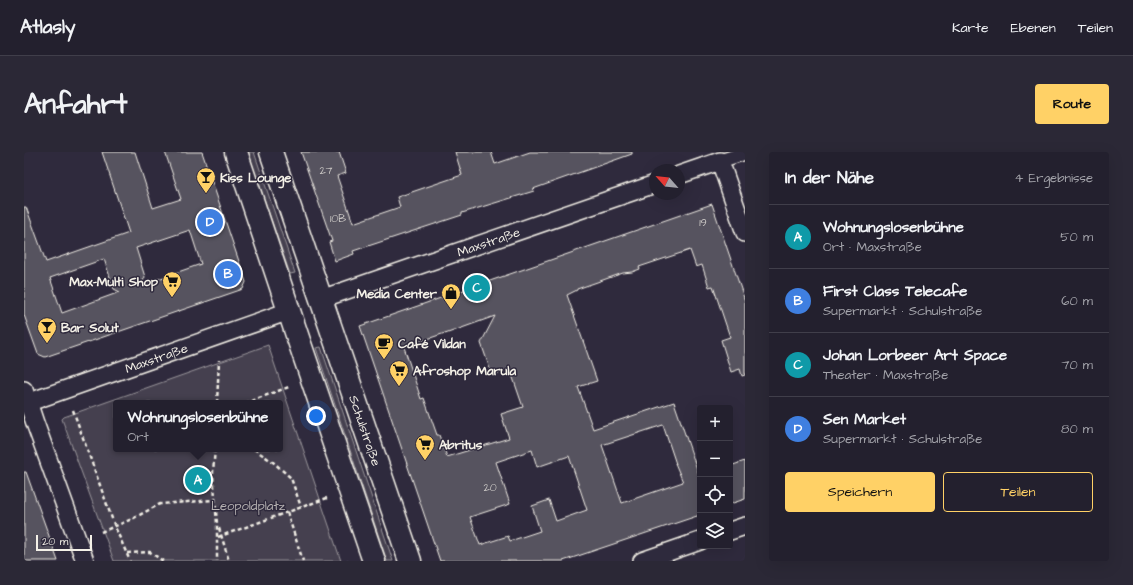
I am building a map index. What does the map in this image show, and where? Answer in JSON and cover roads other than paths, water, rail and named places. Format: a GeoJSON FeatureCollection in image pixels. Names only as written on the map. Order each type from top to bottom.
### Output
{"type":"FeatureCollection","features":[{"type":"Feature","properties":{"kind":"main road"},"geometry":{"type":"LineString","coordinates":[[236,152],[374,561]]}},
{"type":"Feature","properties":{"kind":"main road","name":"Schulstraße"},"geometry":{"type":"LineString","coordinates":[[271,152],[410,561]]}},
{"type":"Feature","properties":{"kind":"main road"},"geometry":{"type":"LineString","coordinates":[[289,311],[321,299]]}},
{"type":"Feature","properties":{"kind":"street"},"geometry":{"type":"LineString","coordinates":[[685,173],[745,153]]}},
{"type":"Feature","properties":{"kind":"street"},"geometry":{"type":"LineString","coordinates":[[720,161],[745,233]]}},
{"type":"Feature","properties":{"kind":"street","name":"Maxstraße"},"geometry":{"type":"LineString","coordinates":[[321,299],[649,186]]}},
{"type":"Feature","properties":{"kind":"street","name":"Maxstraße"},"geometry":{"type":"LineString","coordinates":[[25,399],[289,311]]}},
{"type":"Feature","properties":{"kind":"street"},"geometry":{"type":"LineString","coordinates":[[25,399],[85,561]]}},
{"type":"Feature","properties":{"kind":"street"},"geometry":{"type":"LineString","coordinates":[[733,530],[745,526]]}},
{"type":"Feature","properties":{"kind":"street"},"geometry":{"type":"LineString","coordinates":[[642,561],[697,542]]}},
{"type":"Feature","properties":{"kind":"place","name":"Kiss Lounge"},"geometry":{"type":"Point","coordinates":[206,194]}},
{"type":"Feature","properties":{"kind":"place","name":"Sen Market"},"geometry":{"type":"Point","coordinates":[210,222]}},
{"type":"Feature","properties":{"kind":"place","name":"First Class Telecafe"},"geometry":{"type":"Point","coordinates":[228,274]}},
{"type":"Feature","properties":{"kind":"place","name":"Johan Lorbeer Art Space"},"geometry":{"type":"Point","coordinates":[477,288]}},
{"type":"Feature","properties":{"kind":"place","name":"Max-Multi Shop"},"geometry":{"type":"Point","coordinates":[172,298]}},
{"type":"Feature","properties":{"kind":"place","name":"Media Center"},"geometry":{"type":"Point","coordinates":[451,310]}},
{"type":"Feature","properties":{"kind":"place","name":"Bar Solut"},"geometry":{"type":"Point","coordinates":[47,344]}},
{"type":"Feature","properties":{"kind":"place","name":"Café Vildan"},"geometry":{"type":"Point","coordinates":[384,360]}},
{"type":"Feature","properties":{"kind":"place","name":"Afroshop Marula"},"geometry":{"type":"Point","coordinates":[399,387]}},
{"type":"Feature","properties":{"kind":"place","name":"Abritus"},"geometry":{"type":"Point","coordinates":[425,461]}},
{"type":"Feature","properties":{"kind":"place","name":"Wohnungslosenbühne"},"geometry":{"type":"Point","coordinates":[198,480]}},
{"type":"Feature","properties":{"kind":"park label","name":"Leopoldplatz"},"geometry":{"type":"Point","coordinates":[248,505]}}]}
